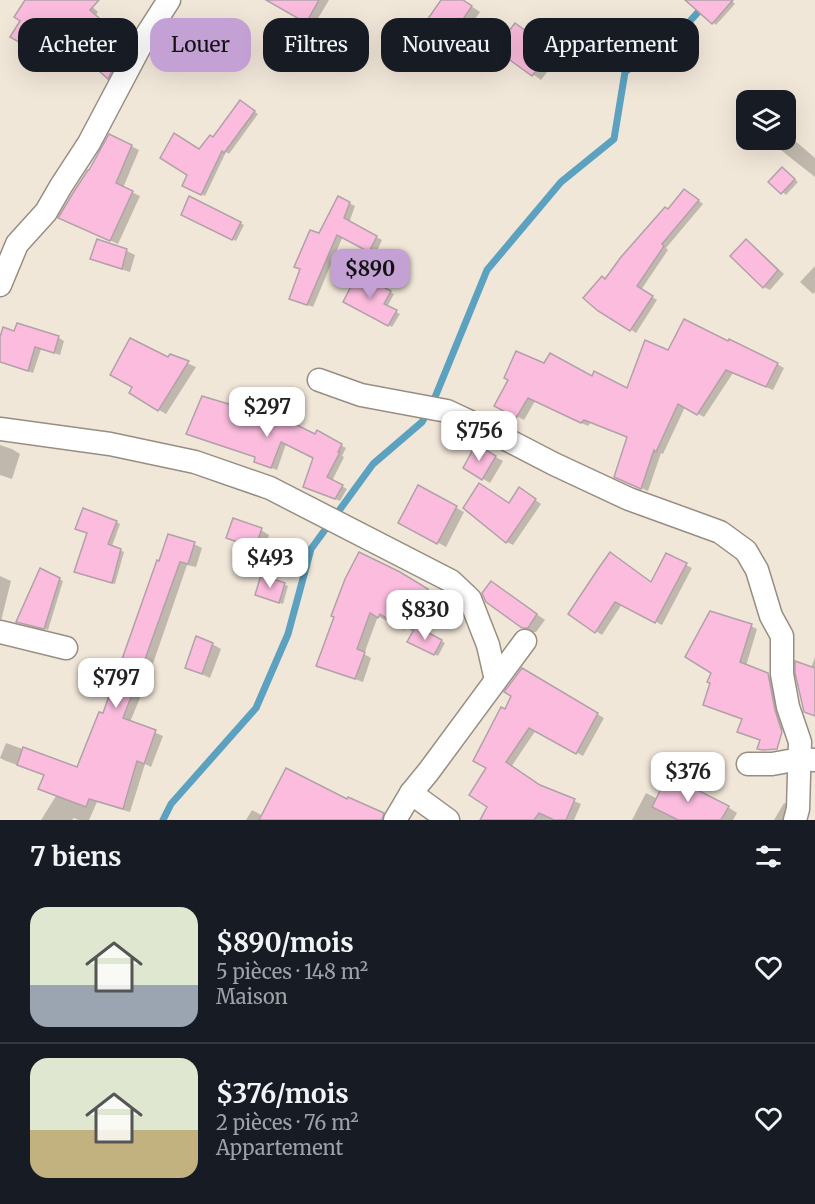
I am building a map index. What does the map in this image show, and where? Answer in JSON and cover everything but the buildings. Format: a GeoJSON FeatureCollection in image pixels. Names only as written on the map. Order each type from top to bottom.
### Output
{"type":"FeatureCollection","features":[{"type":"Feature","properties":{"kind":"street"},"geometry":{"type":"LineString","coordinates":[[0,285],[8,242],[46,212],[89,143],[144,39],[169,0]]}},
{"type":"Feature","properties":{"kind":"street"},"geometry":{"type":"LineString","coordinates":[[319,380],[361,395],[447,411],[629,499],[720,532],[746,551],[757,570],[771,616],[782,636],[782,674],[788,707],[807,759],[795,820]]}},
{"type":"Feature","properties":{"kind":"street"},"geometry":{"type":"LineString","coordinates":[[0,429],[110,444],[195,462],[270,488],[451,581],[470,599],[488,645],[496,680]]}},
{"type":"Feature","properties":{"kind":"street"},"geometry":{"type":"LineString","coordinates":[[0,632],[66,648]]}},
{"type":"Feature","properties":{"kind":"street"},"geometry":{"type":"LineString","coordinates":[[395,820],[411,793],[525,641]]}},
{"type":"Feature","properties":{"kind":"street"},"geometry":{"type":"LineString","coordinates":[[748,764],[772,764],[807,759]]}},
{"type":"Feature","properties":{"kind":"street"},"geometry":{"type":"LineString","coordinates":[[411,793],[448,820]]}},
{"type":"Feature","properties":{"kind":"waterway"},"geometry":{"type":"LineString","coordinates":[[163,820],[171,804],[256,708],[288,634],[311,549],[373,464],[422,422],[431,407],[487,270],[561,182],[614,139],[625,72],[682,30],[709,0]]}}]}
